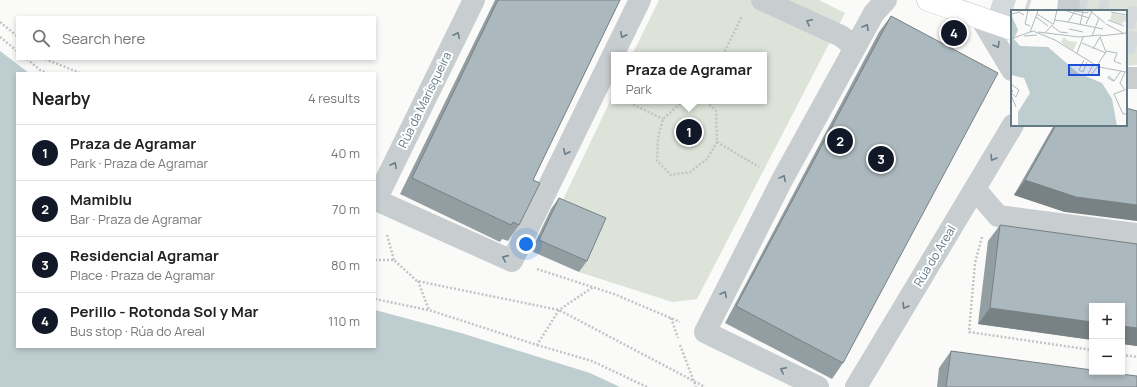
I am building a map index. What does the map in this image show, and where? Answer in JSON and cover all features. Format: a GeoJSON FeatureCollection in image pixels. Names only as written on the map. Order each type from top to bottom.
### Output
{"type":"FeatureCollection","features":[{"type":"Feature","properties":{"kind":"highway"},"geometry":{"type":"LineString","coordinates":[[928,0],[982,20],[1011,29]]}},
{"type":"Feature","properties":{"kind":"street","name":"Rúa da Marisqueira"},"geometry":{"type":"LineString","coordinates":[[474,0],[376,200],[512,261]]}},
{"type":"Feature","properties":{"kind":"street"},"geometry":{"type":"LineString","coordinates":[[614,52],[640,0]]}},
{"type":"Feature","properties":{"kind":"street"},"geometry":{"type":"LineString","coordinates":[[762,0],[841,36],[855,47]]}},
{"type":"Feature","properties":{"kind":"street"},"geometry":{"type":"LineString","coordinates":[[818,387],[705,332],[782,180],[874,13],[886,0]]}},
{"type":"Feature","properties":{"kind":"street"},"geometry":{"type":"LineString","coordinates":[[1068,10],[1069,0]]}},
{"type":"Feature","properties":{"kind":"street"},"geometry":{"type":"LineString","coordinates":[[982,20],[1011,68]]}},
{"type":"Feature","properties":{"kind":"street"},"geometry":{"type":"LineString","coordinates":[[512,261],[611,59]]}},
{"type":"Feature","properties":{"kind":"street","name":"Rúa do Areal"},"geometry":{"type":"LineString","coordinates":[[856,387],[1013,126]]}},
{"type":"Feature","properties":{"kind":"street"},"geometry":{"type":"LineString","coordinates":[[975,189],[998,216],[1137,234]]}},
{"type":"Feature","properties":{"kind":"path"},"geometry":{"type":"LineString","coordinates":[[724,52],[743,14]]}},
{"type":"Feature","properties":{"kind":"path"},"geometry":{"type":"LineString","coordinates":[[0,22],[16,35]]}},
{"type":"Feature","properties":{"kind":"path"},"geometry":{"type":"LineString","coordinates":[[0,37],[16,50]]}},
{"type":"Feature","properties":{"kind":"path"},"geometry":{"type":"LineString","coordinates":[[28,60],[45,72]]}},
{"type":"Feature","properties":{"kind":"path"},"geometry":{"type":"LineString","coordinates":[[48,60],[78,72]]}},
{"type":"Feature","properties":{"kind":"path"},"geometry":{"type":"LineString","coordinates":[[632,104],[663,119]]}},
{"type":"Feature","properties":{"kind":"path"},"geometry":{"type":"LineString","coordinates":[[680,104],[663,119],[658,138],[657,161],[671,175],[690,172],[707,158],[717,142],[716,111],[709,104]]}},
{"type":"Feature","properties":{"kind":"path"},"geometry":{"type":"LineString","coordinates":[[717,142],[782,180]]}},
{"type":"Feature","properties":{"kind":"path"},"geometry":{"type":"LineString","coordinates":[[376,260],[394,260],[417,281],[429,310]]}},
{"type":"Feature","properties":{"kind":"path"},"geometry":{"type":"LineString","coordinates":[[512,261],[614,294],[705,332]]}},
{"type":"Feature","properties":{"kind":"path"},"geometry":{"type":"LineString","coordinates":[[975,263],[969,332],[1089,350]]}},
{"type":"Feature","properties":{"kind":"path"},"geometry":{"type":"LineString","coordinates":[[417,281],[559,310],[705,387]]}},
{"type":"Feature","properties":{"kind":"path"},"geometry":{"type":"LineString","coordinates":[[537,345],[559,310],[593,287]]}},
{"type":"Feature","properties":{"kind":"path"},"geometry":{"type":"LineString","coordinates":[[376,299],[429,310],[592,361],[647,387]]}},
{"type":"Feature","properties":{"kind":"path"},"geometry":{"type":"LineString","coordinates":[[671,318],[696,387]]}},
{"type":"Feature","properties":{"kind":"path"},"geometry":{"type":"LineString","coordinates":[[1125,355],[1137,357]]}},
{"type":"Feature","properties":{"kind":"shaded area"},"geometry":{"type":"Polygon","coordinates":[[[659,0],[819,0],[845,13],[697,299],[672,302],[579,272],[598,230],[557,212],[611,99],[611,104],[767,104],[767,52],[633,52],[659,0]]]}},
{"type":"Feature","properties":{"kind":"shaded area"},"geometry":{"type":"Polygon","coordinates":[[[1083,0],[1137,0],[1137,65],[1127,66],[1127,10],[1080,10],[1083,0]]]}},
{"type":"Feature","properties":{"kind":"shaded area"},"geometry":{"type":"Polygon","coordinates":[[[0,51],[28,72],[16,72],[16,348],[376,348],[376,310],[461,333],[590,373],[620,387],[0,387],[0,51]]]}},
{"type":"Feature","properties":{"kind":"building"},"geometry":{"type":"Polygon","coordinates":[[[498,0],[620,0],[533,180],[540,183],[519,225],[513,222],[511,225],[412,178],[498,0]]]}},
{"type":"Feature","properties":{"kind":"building"},"geometry":{"type":"Polygon","coordinates":[[[891,16],[998,73],[843,363],[736,306],[891,16]]]}},
{"type":"Feature","properties":{"kind":"building"},"geometry":{"type":"Polygon","coordinates":[[[1127,108],[1137,111],[1137,205],[1076,197],[1025,180],[1055,126],[1127,126],[1127,108]]]}},
{"type":"Feature","properties":{"kind":"building"},"geometry":{"type":"Polygon","coordinates":[[[559,198],[606,218],[587,261],[539,240],[559,198]]]}},
{"type":"Feature","properties":{"kind":"building"},"geometry":{"type":"Polygon","coordinates":[[[1000,225],[1137,244],[1137,328],[1125,326],[1125,303],[1089,303],[1089,322],[990,308],[1000,225]]]}},
{"type":"Feature","properties":{"kind":"building"},"geometry":{"type":"Polygon","coordinates":[[[951,351],[1089,370],[1089,375],[1125,375],[1137,376],[1137,387],[946,387],[951,351]]]}},
{"type":"Feature","properties":{"kind":"tunnel"},"geometry":{"type":"LineString","coordinates":[[993,0],[1025,10]]}},
{"type":"Feature","properties":{"kind":"tunnel"},"geometry":{"type":"LineString","coordinates":[[1066,0],[1103,10]]}},
{"type":"Feature","properties":{"kind":"tunnel"},"geometry":{"type":"LineString","coordinates":[[1127,16],[1137,19]]}},
{"type":"Feature","properties":{"kind":"tunnel"},"geometry":{"type":"LineString","coordinates":[[1127,41],[1137,44]]}},
{"type":"Feature","properties":{"kind":"place","name":"Perillo - Rotonda Sol y Mar"},"geometry":{"type":"Point","coordinates":[954,33]}},
{"type":"Feature","properties":{"kind":"place","name":"Praza de Agramar"},"geometry":{"type":"Point","coordinates":[689,132]}},
{"type":"Feature","properties":{"kind":"place","name":"Mamiblu"},"geometry":{"type":"Point","coordinates":[840,141]}},
{"type":"Feature","properties":{"kind":"place","name":"Residencial Agramar"},"geometry":{"type":"Point","coordinates":[881,159]}}]}
